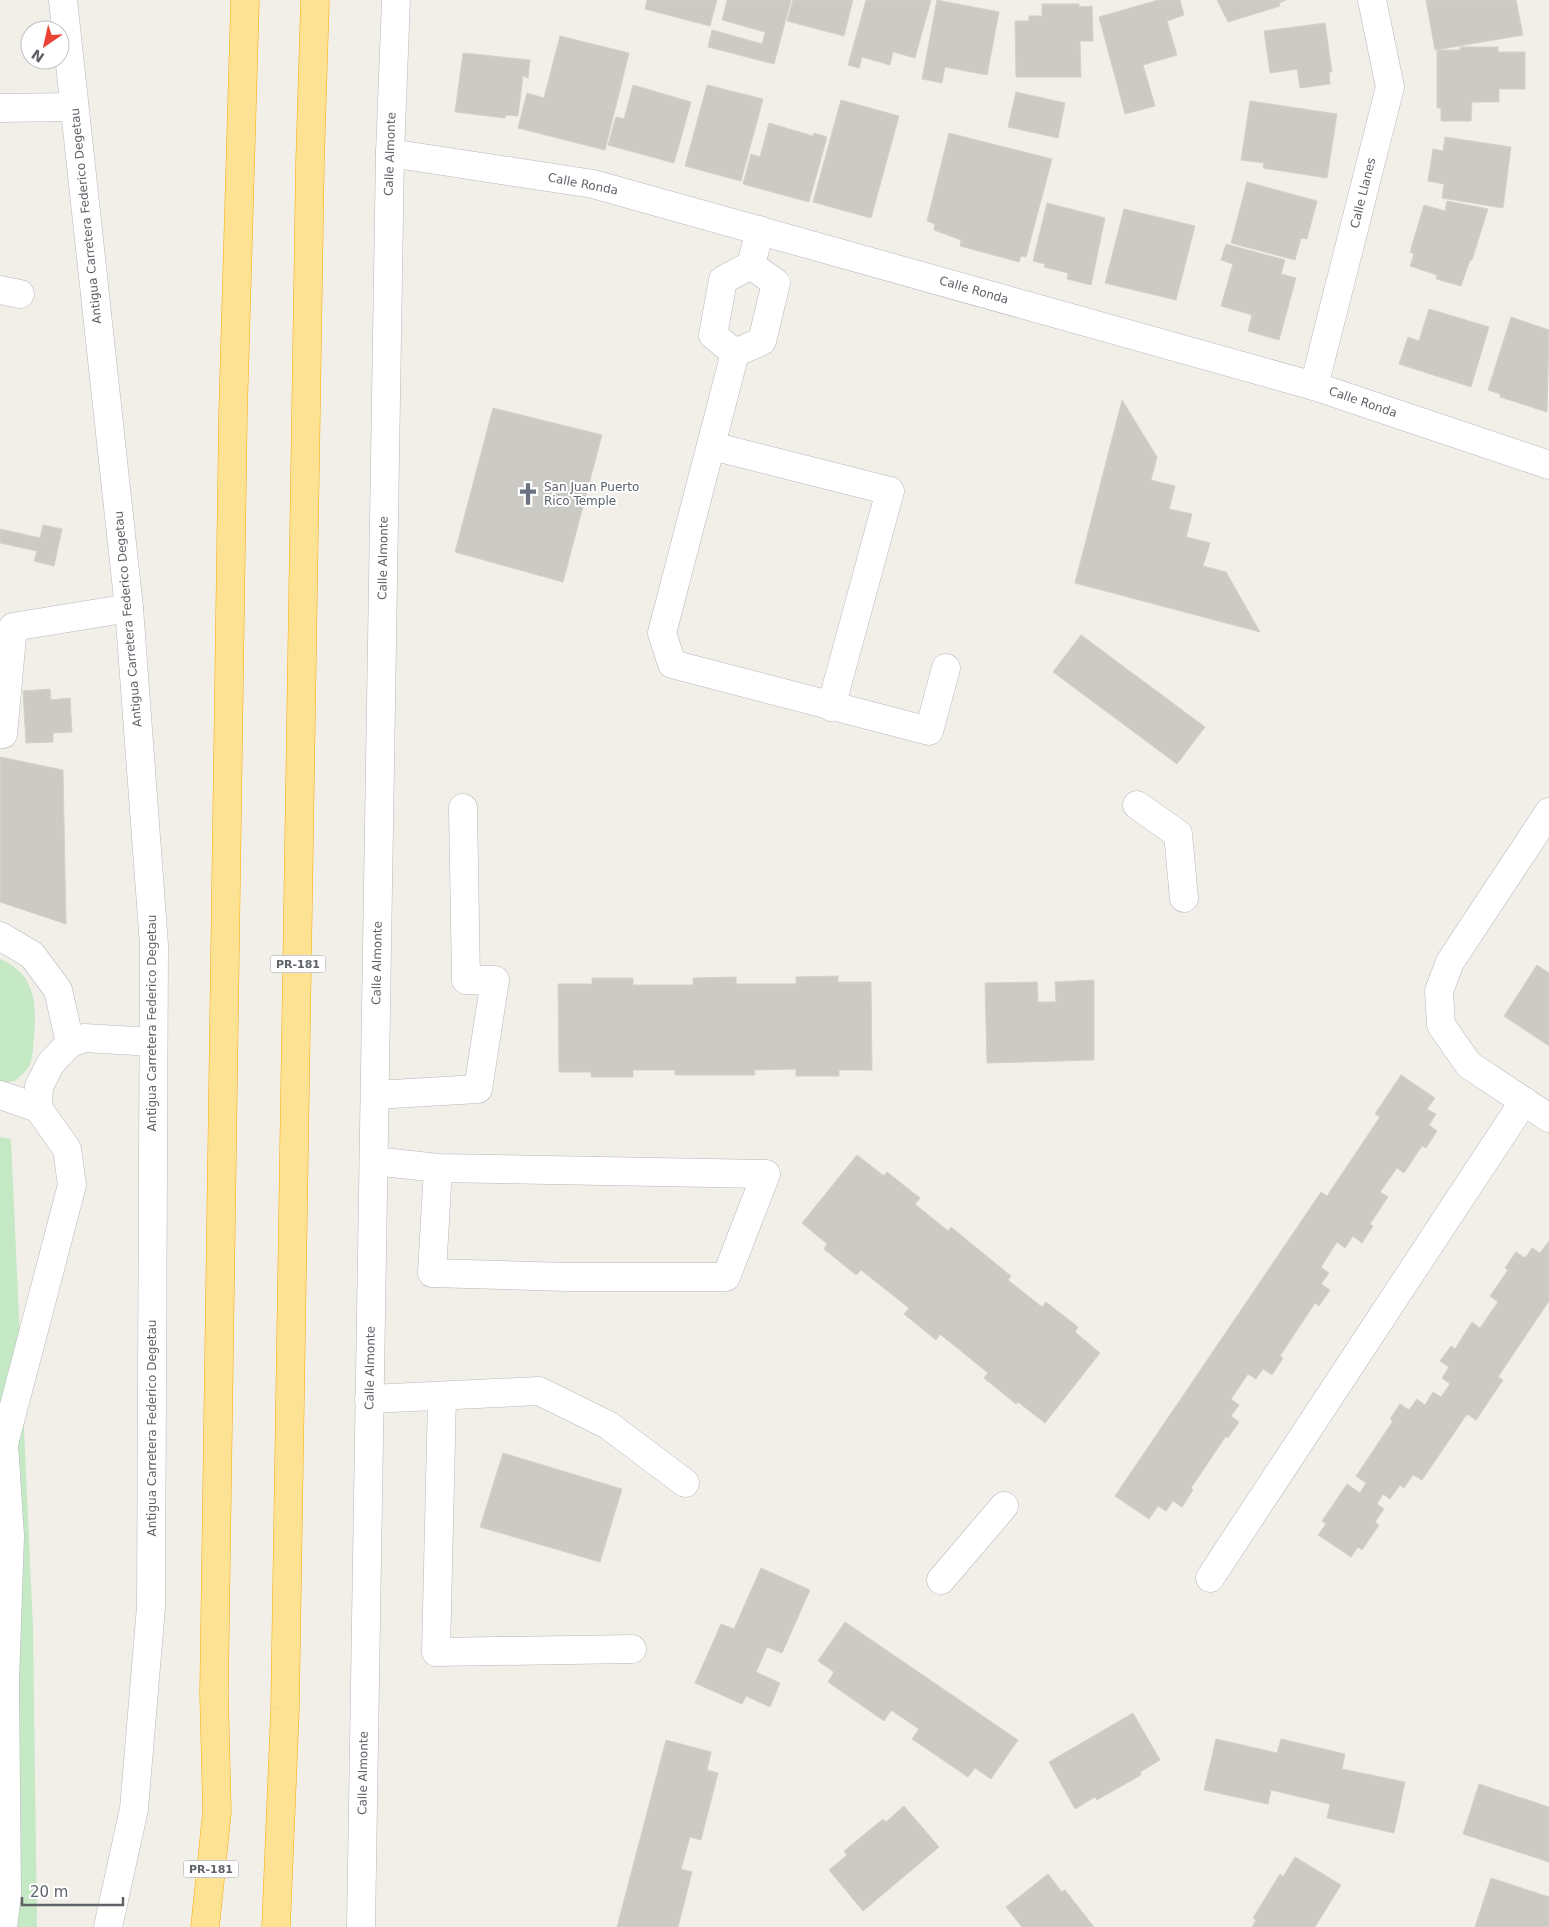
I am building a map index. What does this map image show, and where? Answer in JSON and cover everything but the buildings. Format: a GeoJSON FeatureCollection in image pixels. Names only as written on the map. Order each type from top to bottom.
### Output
{"type":"FeatureCollection","features":[{"type":"Feature","properties":{"kind":"highway","name":"PR-181"},"geometry":{"type":"LineString","coordinates":[[205,1927],[217,1812],[214,1693],[233,414],[245,0]]}},
{"type":"Feature","properties":{"kind":"highway","name":"PR-181"},"geometry":{"type":"LineString","coordinates":[[276,1927],[285,1699],[310,162],[316,0]]}},
{"type":"Feature","properties":{"kind":"street","name":"Antigua Carretera Federico Degetau"},"geometry":{"type":"LineString","coordinates":[[63,0],[129,608],[154,944],[151,1607],[134,1809],[108,1927]]}},
{"type":"Feature","properties":{"kind":"street","name":"Calle Almonte"},"geometry":{"type":"LineString","coordinates":[[361,1927],[390,153],[396,0]]}},
{"type":"Feature","properties":{"kind":"street","name":"Calle Llanes"},"geometry":{"type":"LineString","coordinates":[[1314,386],[1390,87],[1372,0]]}},
{"type":"Feature","properties":{"kind":"street"},"geometry":{"type":"LineString","coordinates":[[0,108],[74,107]]}},
{"type":"Feature","properties":{"kind":"street","name":"Calle Ronda"},"geometry":{"type":"LineString","coordinates":[[390,153],[593,184],[1314,386],[1549,465]]}},
{"type":"Feature","properties":{"kind":"street"},"geometry":{"type":"LineString","coordinates":[[735,353],[713,335],[718,303],[723,280],[751,265],[760,230]]}},
{"type":"Feature","properties":{"kind":"street"},"geometry":{"type":"LineString","coordinates":[[735,353],[762,341],[776,282],[751,265]]}},
{"type":"Feature","properties":{"kind":"street"},"geometry":{"type":"LineString","coordinates":[[735,353],[662,633],[672,664],[929,731],[946,668]]}},
{"type":"Feature","properties":{"kind":"street"},"geometry":{"type":"LineString","coordinates":[[712,446],[890,491],[831,707]]}},
{"type":"Feature","properties":{"kind":"street"},"geometry":{"type":"LineString","coordinates":[[3,734],[13,627],[129,608]]}},
{"type":"Feature","properties":{"kind":"street"},"geometry":{"type":"LineString","coordinates":[[1137,805],[1178,834],[1184,898]]}},
{"type":"Feature","properties":{"kind":"street"},"geometry":{"type":"LineString","coordinates":[[374,1094],[478,1089],[496,980],[466,980],[462,808]]}},
{"type":"Feature","properties":{"kind":"street"},"geometry":{"type":"LineString","coordinates":[[1549,812],[1450,962],[1439,991],[1441,1025],[1469,1065],[1549,1118]]}},
{"type":"Feature","properties":{"kind":"street"},"geometry":{"type":"LineString","coordinates":[[0,936],[32,955],[58,990],[70,1043]]}},
{"type":"Feature","properties":{"kind":"street"},"geometry":{"type":"LineString","coordinates":[[38,1108],[39,1086],[51,1064],[70,1043],[84,1038],[154,1042]]}},
{"type":"Feature","properties":{"kind":"street"},"geometry":{"type":"LineString","coordinates":[[0,1096],[38,1108],[67,1149],[72,1185],[4,1444],[10,1536],[5,1681],[7,1895],[3,1927]]}},
{"type":"Feature","properties":{"kind":"street"},"geometry":{"type":"LineString","coordinates":[[1210,1578],[1524,1101]]}},
{"type":"Feature","properties":{"kind":"street"},"geometry":{"type":"LineString","coordinates":[[374,1161],[438,1168],[766,1174],[726,1277],[568,1277],[432,1273],[438,1168]]}},
{"type":"Feature","properties":{"kind":"street"},"geometry":{"type":"LineString","coordinates":[[369,1399],[539,1391],[608,1425],[685,1483]]}},
{"type":"Feature","properties":{"kind":"street"},"geometry":{"type":"LineString","coordinates":[[442,1397],[436,1652],[632,1649]]}},
{"type":"Feature","properties":{"kind":"street"},"geometry":{"type":"LineString","coordinates":[[941,1580],[1004,1506]]}},
{"type":"Feature","properties":{"kind":"green space"},"geometry":{"type":"Polygon","coordinates":[[[0,959],[21,972],[27,981],[34,1002],[35,1025],[31,1061],[26,1071],[15,1081],[0,1083],[0,959]]]}},
{"type":"Feature","properties":{"kind":"green space"},"geometry":{"type":"Polygon","coordinates":[[[0,1137],[11,1139],[33,1629],[37,1927],[0,1927],[0,1137]]]}},
{"type":"Feature","properties":{"kind":"place","name":"San Juan Puerto Rico Temple"},"geometry":{"type":"Point","coordinates":[528,494]}}]}
